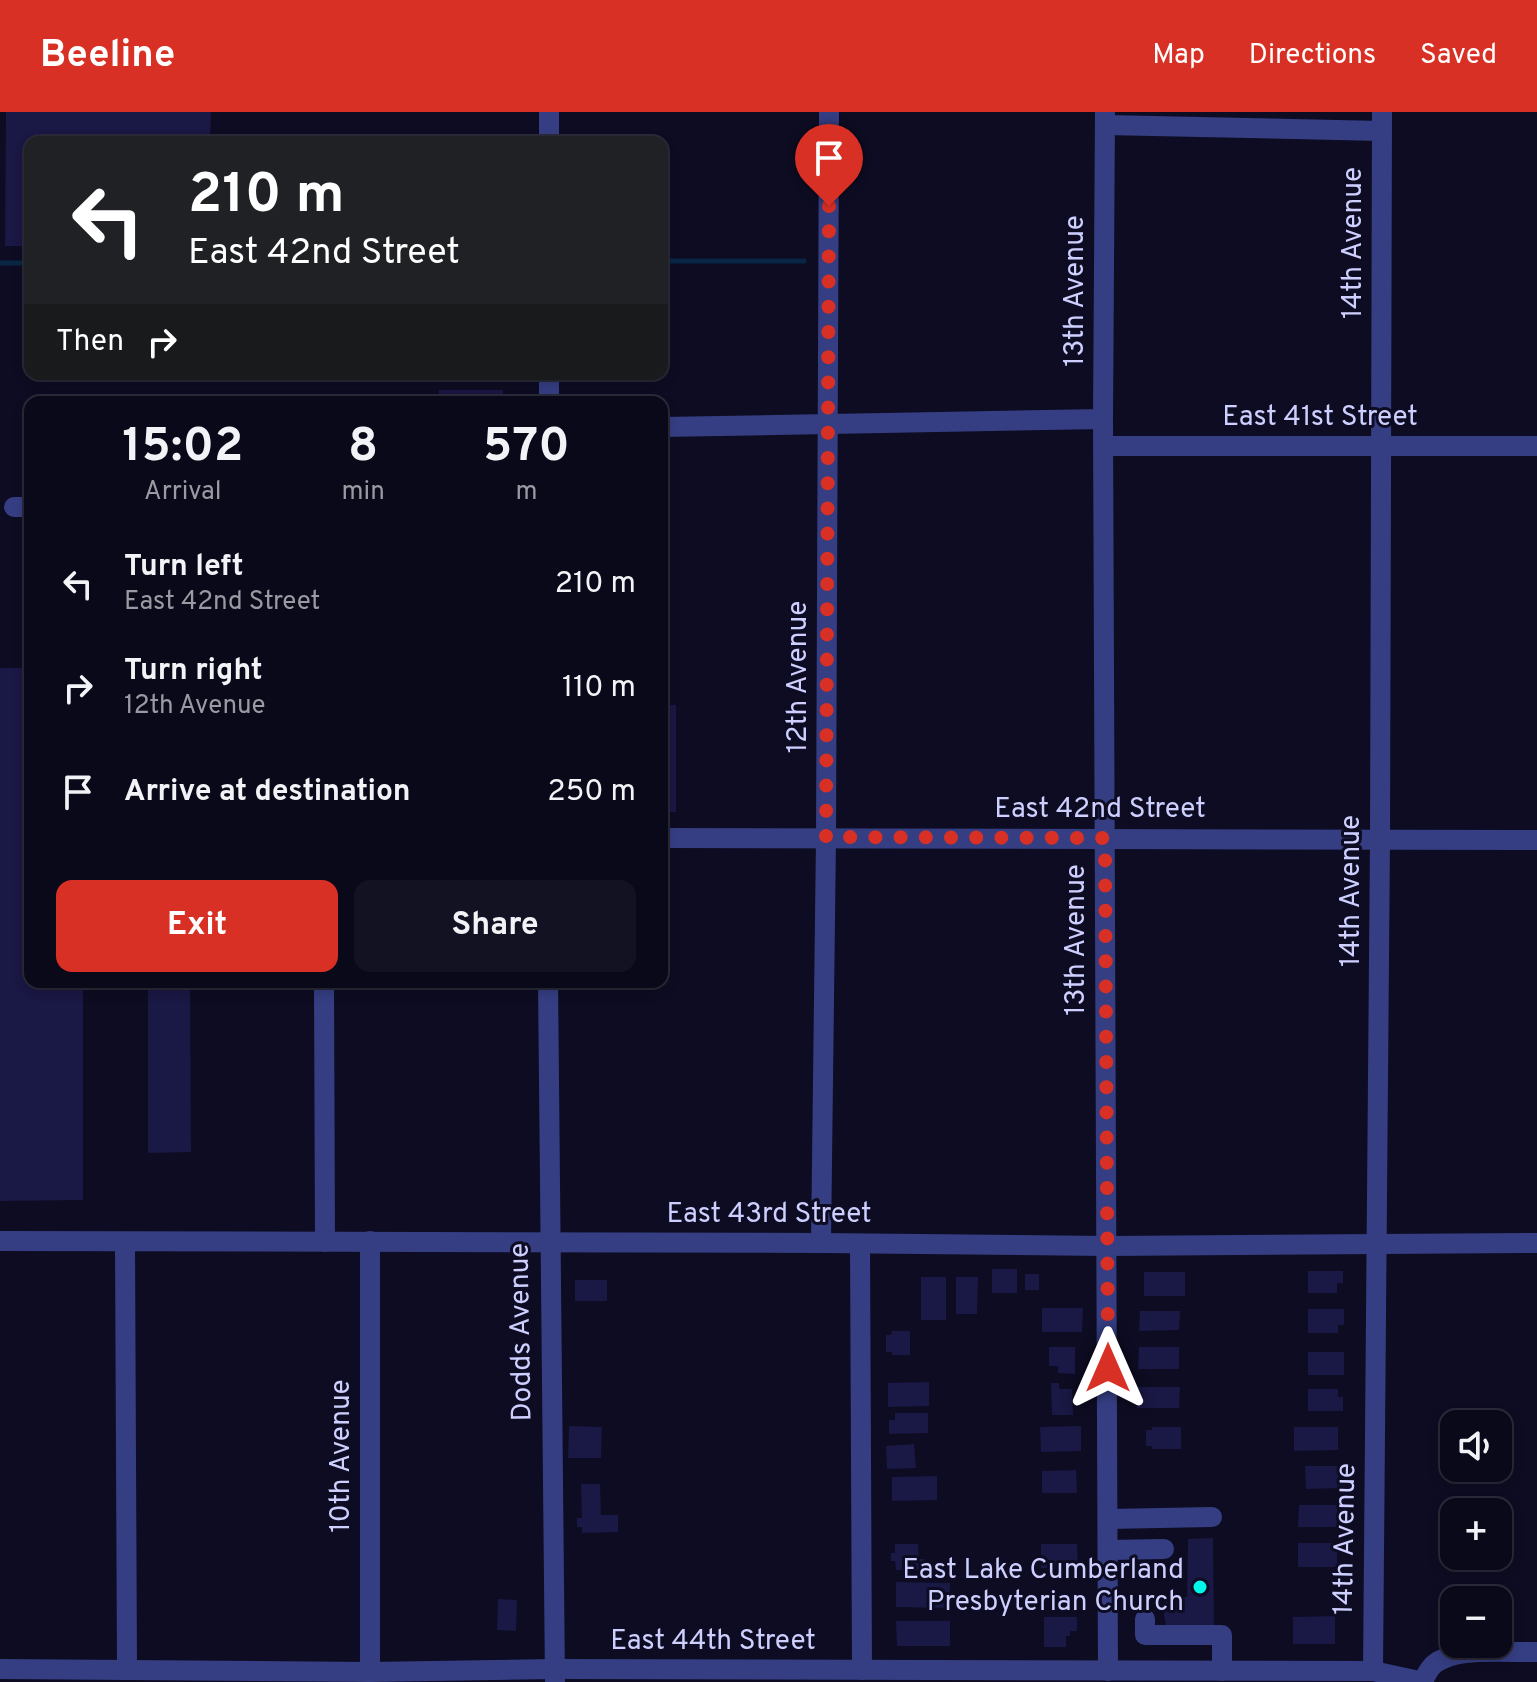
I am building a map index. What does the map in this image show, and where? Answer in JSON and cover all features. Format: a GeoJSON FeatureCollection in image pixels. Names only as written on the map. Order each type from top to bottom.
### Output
{"type":"FeatureCollection","features":[{"type":"Feature","properties":{"kind":"street"},"geometry":{"type":"LineString","coordinates":[[549,112],[549,136]]}},
{"type":"Feature","properties":{"kind":"street","name":"12th Avenue"},"geometry":{"type":"LineString","coordinates":[[821,1243],[829,112]]}},
{"type":"Feature","properties":{"kind":"street"},"geometry":{"type":"LineString","coordinates":[[1105,118],[1382,122]]}},
{"type":"Feature","properties":{"kind":"street","name":"13th Avenue"},"geometry":{"type":"LineString","coordinates":[[1105,118],[1103,419],[1108,1671]]}},
{"type":"Feature","properties":{"kind":"street","name":"14th Avenue"},"geometry":{"type":"LineString","coordinates":[[1373,1671],[1382,122]]}},
{"type":"Feature","properties":{"kind":"street"},"geometry":{"type":"LineString","coordinates":[[668,427],[1103,419]]}},
{"type":"Feature","properties":{"kind":"street","name":"East 41st Street"},"geometry":{"type":"LineString","coordinates":[[1104,446],[1537,446]]}},
{"type":"Feature","properties":{"kind":"street","name":"East 42nd Street"},"geometry":{"type":"LineString","coordinates":[[668,838],[1537,840]]}},
{"type":"Feature","properties":{"kind":"street"},"geometry":{"type":"LineString","coordinates":[[324,988],[325,1242]]}},
{"type":"Feature","properties":{"kind":"street","name":"Dodds Avenue"},"geometry":{"type":"LineString","coordinates":[[548,988],[555,1676]]}},
{"type":"Feature","properties":{"kind":"street","name":"East 43rd Street"},"geometry":{"type":"LineString","coordinates":[[0,1241],[1108,1246],[1537,1243]]}},
{"type":"Feature","properties":{"kind":"street","name":"10th Avenue"},"geometry":{"type":"LineString","coordinates":[[370,1241],[370,1672]]}},
{"type":"Feature","properties":{"kind":"street"},"geometry":{"type":"LineString","coordinates":[[125,1242],[127,1669]]}},
{"type":"Feature","properties":{"kind":"street"},"geometry":{"type":"LineString","coordinates":[[860,1244],[862,1670]]}},
{"type":"Feature","properties":{"kind":"street"},"geometry":{"type":"LineString","coordinates":[[1108,1519],[1212,1517]]}},
{"type":"Feature","properties":{"kind":"street"},"geometry":{"type":"LineString","coordinates":[[1108,1550],[1164,1549]]}},
{"type":"Feature","properties":{"kind":"street"},"geometry":{"type":"LineString","coordinates":[[1145,1619],[1145,1635],[1222,1635],[1222,1671]]}},
{"type":"Feature","properties":{"kind":"street"},"geometry":{"type":"LineString","coordinates":[[1423,1682],[1430,1668],[1442,1659],[1455,1655],[1537,1652]]}},
{"type":"Feature","properties":{"kind":"street","name":"East 44th Street"},"geometry":{"type":"LineString","coordinates":[[0,1669],[127,1669],[278,1676],[370,1672],[555,1676],[833,1676],[862,1670],[1023,1676],[1108,1671],[1222,1671],[1289,1677],[1373,1671],[1423,1682]]}},
{"type":"Feature","properties":{"kind":"building"},"geometry":{"type":"Polygon","coordinates":[[[6,112],[211,112],[210,136],[24,136],[24,246],[5,246],[6,112]]]}},
{"type":"Feature","properties":{"kind":"building"},"geometry":{"type":"Polygon","coordinates":[[[439,390],[503,390],[503,396],[439,396],[439,390]]]}},
{"type":"Feature","properties":{"kind":"building"},"geometry":{"type":"Polygon","coordinates":[[[0,668],[24,668],[24,988],[83,988],[83,1200],[0,1201],[0,668]]]}},
{"type":"Feature","properties":{"kind":"building"},"geometry":{"type":"Polygon","coordinates":[[[668,705],[676,705],[676,812],[668,812],[668,705]]]}},
{"type":"Feature","properties":{"kind":"building"},"geometry":{"type":"Polygon","coordinates":[[[148,988],[190,988],[191,1152],[148,1153],[148,988]]]}},
{"type":"Feature","properties":{"kind":"building"},"geometry":{"type":"Polygon","coordinates":[[[992,1269],[1017,1269],[1017,1293],[992,1293],[992,1269]]]}},
{"type":"Feature","properties":{"kind":"building"},"geometry":{"type":"Polygon","coordinates":[[[1308,1271],[1343,1271],[1343,1283],[1337,1283],[1337,1293],[1308,1293],[1308,1271]]]}},
{"type":"Feature","properties":{"kind":"building"},"geometry":{"type":"Polygon","coordinates":[[[1144,1272],[1185,1272],[1185,1296],[1144,1296],[1144,1272]]]}},
{"type":"Feature","properties":{"kind":"building"},"geometry":{"type":"Polygon","coordinates":[[[1025,1274],[1039,1274],[1039,1290],[1025,1290],[1025,1274]]]}},
{"type":"Feature","properties":{"kind":"building"},"geometry":{"type":"Polygon","coordinates":[[[921,1277],[946,1277],[946,1320],[921,1320],[921,1277]]]}},
{"type":"Feature","properties":{"kind":"building"},"geometry":{"type":"Polygon","coordinates":[[[956,1277],[978,1277],[977,1314],[956,1314],[956,1277]]]}},
{"type":"Feature","properties":{"kind":"building"},"geometry":{"type":"Polygon","coordinates":[[[575,1280],[607,1280],[607,1301],[575,1301],[575,1280]]]}},
{"type":"Feature","properties":{"kind":"building"},"geometry":{"type":"Polygon","coordinates":[[[1042,1308],[1083,1308],[1082,1332],[1042,1332],[1042,1308]]]}},
{"type":"Feature","properties":{"kind":"building"},"geometry":{"type":"Polygon","coordinates":[[[1308,1309],[1344,1309],[1344,1325],[1338,1325],[1338,1333],[1308,1333],[1308,1309]]]}},
{"type":"Feature","properties":{"kind":"building"},"geometry":{"type":"Polygon","coordinates":[[[1140,1311],[1180,1311],[1179,1330],[1139,1331],[1140,1311]]]}},
{"type":"Feature","properties":{"kind":"building"},"geometry":{"type":"Polygon","coordinates":[[[892,1331],[910,1331],[910,1355],[886,1352],[886,1335],[891,1335],[892,1331]]]}},
{"type":"Feature","properties":{"kind":"building"},"geometry":{"type":"Polygon","coordinates":[[[1049,1347],[1075,1347],[1075,1374],[1058,1373],[1058,1366],[1049,1366],[1049,1347]]]}},
{"type":"Feature","properties":{"kind":"building"},"geometry":{"type":"Polygon","coordinates":[[[1139,1347],[1179,1347],[1179,1369],[1138,1369],[1139,1347]]]}},
{"type":"Feature","properties":{"kind":"building"},"geometry":{"type":"Polygon","coordinates":[[[1308,1352],[1344,1352],[1344,1375],[1308,1375],[1308,1352]]]}},
{"type":"Feature","properties":{"kind":"building"},"geometry":{"type":"Polygon","coordinates":[[[929,1382],[929,1406],[888,1407],[888,1383],[929,1382]]]}},
{"type":"Feature","properties":{"kind":"building"},"geometry":{"type":"Polygon","coordinates":[[[1051,1383],[1059,1383],[1059,1389],[1072,1389],[1073,1415],[1052,1415],[1051,1383]]]}},
{"type":"Feature","properties":{"kind":"building"},"geometry":{"type":"Polygon","coordinates":[[[1137,1387],[1180,1387],[1179,1408],[1137,1408],[1137,1387]]]}},
{"type":"Feature","properties":{"kind":"building"},"geometry":{"type":"Polygon","coordinates":[[[1308,1389],[1338,1389],[1338,1397],[1343,1397],[1343,1411],[1308,1411],[1308,1389]]]}},
{"type":"Feature","properties":{"kind":"building"},"geometry":{"type":"Polygon","coordinates":[[[895,1413],[928,1413],[928,1433],[889,1434],[889,1420],[895,1420],[895,1413]]]}},
{"type":"Feature","properties":{"kind":"building"},"geometry":{"type":"Polygon","coordinates":[[[569,1426],[602,1427],[601,1458],[568,1458],[569,1426]]]}},
{"type":"Feature","properties":{"kind":"building"},"geometry":{"type":"Polygon","coordinates":[[[1081,1426],[1081,1451],[1041,1452],[1040,1427],[1081,1426]]]}},
{"type":"Feature","properties":{"kind":"building"},"geometry":{"type":"Polygon","coordinates":[[[1152,1427],[1181,1427],[1181,1449],[1152,1449],[1152,1446],[1146,1446],[1146,1430],[1152,1430],[1152,1427]]]}},
{"type":"Feature","properties":{"kind":"building"},"geometry":{"type":"Polygon","coordinates":[[[1294,1427],[1338,1427],[1338,1450],[1294,1451],[1294,1427]]]}},
{"type":"Feature","properties":{"kind":"building"},"geometry":{"type":"Polygon","coordinates":[[[914,1444],[916,1468],[887,1469],[886,1446],[914,1444]]]}},
{"type":"Feature","properties":{"kind":"building"},"geometry":{"type":"Polygon","coordinates":[[[1305,1466],[1343,1466],[1344,1488],[1306,1489],[1305,1466]]]}},
{"type":"Feature","properties":{"kind":"building"},"geometry":{"type":"Polygon","coordinates":[[[1076,1470],[1077,1493],[1042,1493],[1042,1471],[1076,1470]]]}},
{"type":"Feature","properties":{"kind":"building"},"geometry":{"type":"Polygon","coordinates":[[[937,1476],[937,1500],[892,1501],[892,1477],[937,1476]]]}},
{"type":"Feature","properties":{"kind":"building"},"geometry":{"type":"Polygon","coordinates":[[[581,1484],[600,1484],[601,1515],[618,1515],[618,1532],[582,1533],[582,1527],[577,1527],[577,1518],[582,1518],[581,1484]]]}},
{"type":"Feature","properties":{"kind":"building"},"geometry":{"type":"Polygon","coordinates":[[[1299,1505],[1337,1505],[1337,1527],[1298,1527],[1299,1505]]]}},
{"type":"Feature","properties":{"kind":"building","name":"East Lake Cumberland Presbyterian Church"},"geometry":{"type":"Polygon","coordinates":[[[1213,1538],[1214,1625],[1166,1626],[1166,1597],[1187,1597],[1188,1539],[1213,1538]]]}},
{"type":"Feature","properties":{"kind":"building"},"geometry":{"type":"Polygon","coordinates":[[[1298,1543],[1337,1543],[1337,1567],[1298,1567],[1298,1543]]]}},
{"type":"Feature","properties":{"kind":"building"},"geometry":{"type":"Polygon","coordinates":[[[895,1544],[918,1544],[919,1559],[924,1559],[924,1570],[896,1570],[895,1561],[891,1561],[895,1544]]]}},
{"type":"Feature","properties":{"kind":"building"},"geometry":{"type":"Polygon","coordinates":[[[1041,1544],[1077,1544],[1078,1568],[1041,1568],[1041,1544]]]}},
{"type":"Feature","properties":{"kind":"building"},"geometry":{"type":"Polygon","coordinates":[[[896,1582],[950,1583],[949,1608],[896,1607],[896,1582]]]}},
{"type":"Feature","properties":{"kind":"building"},"geometry":{"type":"Polygon","coordinates":[[[498,1599],[517,1600],[516,1631],[497,1630],[498,1599]]]}},
{"type":"Feature","properties":{"kind":"building"},"geometry":{"type":"Polygon","coordinates":[[[1335,1616],[1335,1644],[1293,1644],[1293,1617],[1335,1616]]]}},
{"type":"Feature","properties":{"kind":"building"},"geometry":{"type":"Polygon","coordinates":[[[1044,1617],[1077,1617],[1077,1631],[1070,1631],[1070,1636],[1066,1636],[1066,1647],[1044,1647],[1044,1617]]]}},
{"type":"Feature","properties":{"kind":"building"},"geometry":{"type":"Polygon","coordinates":[[[896,1621],[950,1621],[950,1646],[897,1646],[896,1621]]]}},
{"type":"Feature","properties":{"kind":"waterway"},"geometry":{"type":"LineString","coordinates":[[668,261],[804,261]]}},
{"type":"Feature","properties":{"kind":"waterway"},"geometry":{"type":"LineString","coordinates":[[0,263],[24,263]]}},
{"type":"Feature","properties":{"kind":"place","name":"East Lake Cumberland Presbyterian Church"},"geometry":{"type":"Point","coordinates":[1200,1587]}},
{"type":"Feature","properties":{"kind":"route"},"geometry":{"type":"LineString","coordinates":[[829,206],[826,837],[1105,838],[1108,1368]]}}]}
